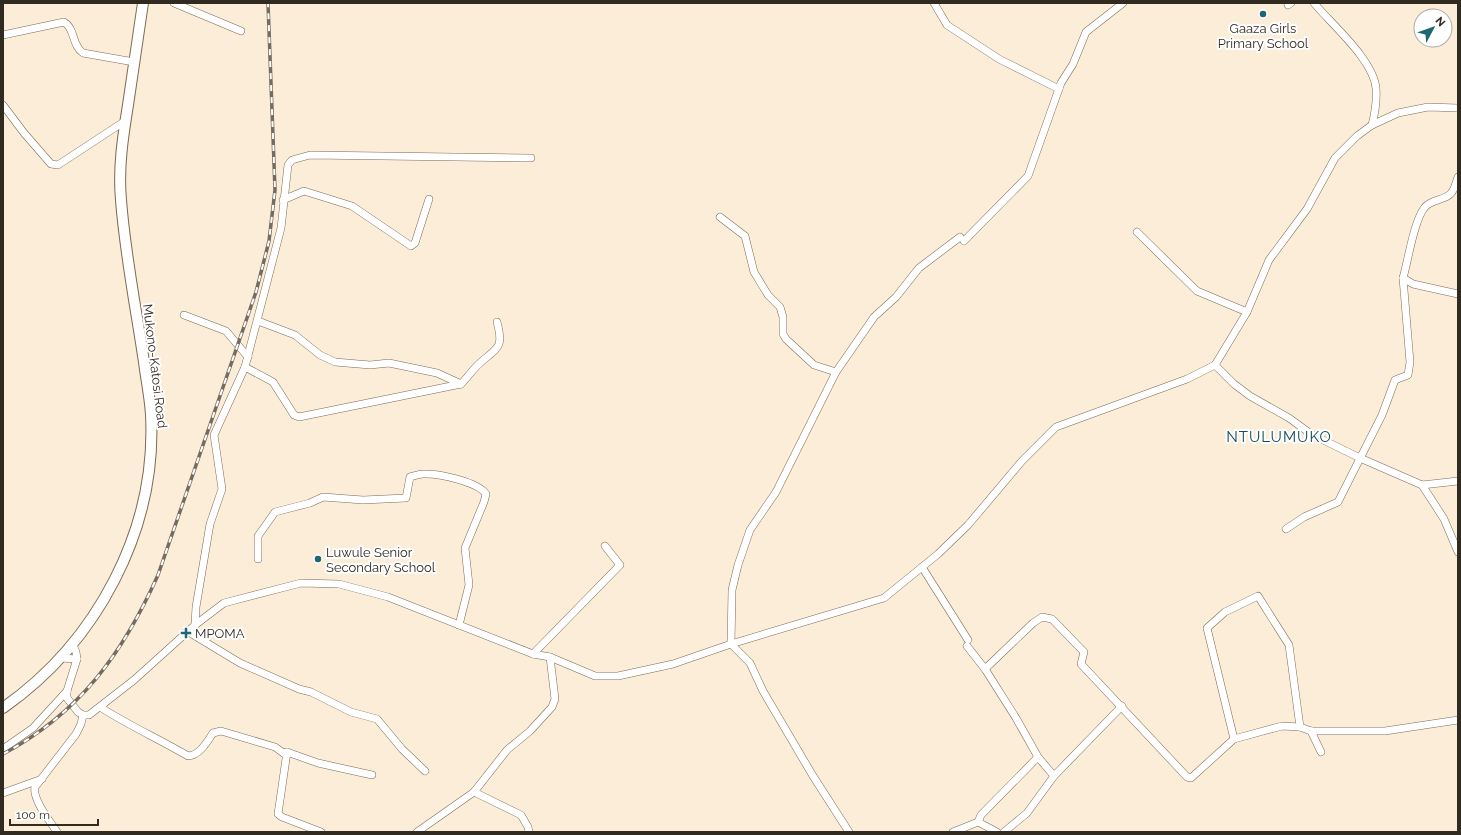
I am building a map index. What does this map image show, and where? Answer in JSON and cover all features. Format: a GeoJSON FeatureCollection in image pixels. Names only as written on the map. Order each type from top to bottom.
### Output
{"type":"FeatureCollection","features":[{"type":"Feature","properties":{"kind":"main road","name":"Mukono-Katosi Road"},"geometry":{"type":"LineString","coordinates":[[3,708],[24,693],[72,645],[110,588],[127,554],[140,518],[148,477],[151,414],[128,266],[120,198],[121,150],[143,3]]}},
{"type":"Feature","properties":{"kind":"street"},"geometry":{"type":"LineString","coordinates":[[174,3],[241,31]]}},
{"type":"Feature","properties":{"kind":"street"},"geometry":{"type":"LineString","coordinates":[[934,3],[947,25],[1000,59],[1059,89]]}},
{"type":"Feature","properties":{"kind":"street"},"geometry":{"type":"LineString","coordinates":[[849,832],[805,763],[763,691],[750,663],[731,644],[732,590],[738,565],[750,530],[776,492],[836,372],[874,317],[896,297],[919,268],[962,239],[1028,176],[1059,89],[1073,64],[1086,32],[1123,3]]}},
{"type":"Feature","properties":{"kind":"street"},"geometry":{"type":"LineString","coordinates":[[1314,3],[1353,44],[1372,74],[1376,87],[1375,112],[1372,125]]}},
{"type":"Feature","properties":{"kind":"street"},"geometry":{"type":"LineString","coordinates":[[3,35],[64,22],[69,27],[77,48],[83,53],[134,62]]}},
{"type":"Feature","properties":{"kind":"street"},"geometry":{"type":"LineString","coordinates":[[3,105],[24,133],[51,164],[58,165],[125,122]]}},
{"type":"Feature","properties":{"kind":"street"},"geometry":{"type":"LineString","coordinates":[[72,645],[76,652],[77,659],[67,691],[67,698],[72,706],[83,715],[89,715],[134,680],[194,624],[224,604],[301,583],[339,584],[374,593],[459,624],[533,654],[550,657],[595,676],[618,676],[673,664],[731,644],[884,598],[922,567],[968,525],[1022,461],[1056,427],[1187,379],[1215,365],[1247,312],[1269,260],[1307,209],[1335,158],[1357,136],[1372,125],[1398,113],[1428,107],[1458,108]]}},
{"type":"Feature","properties":{"kind":"street"},"geometry":{"type":"LineString","coordinates":[[194,624],[210,524],[222,489],[214,435],[245,367],[258,322],[281,228],[288,165],[292,160],[310,155],[531,158]]}},
{"type":"Feature","properties":{"kind":"street"},"geometry":{"type":"LineString","coordinates":[[1286,530],[1304,517],[1338,502],[1382,415],[1395,380],[1408,375],[1410,362],[1403,278],[1416,226],[1426,207],[1436,200],[1446,198],[1452,192],[1458,177]]}},
{"type":"Feature","properties":{"kind":"street"},"geometry":{"type":"LineString","coordinates":[[283,200],[304,191],[352,206],[411,246],[415,243],[429,199]]}},
{"type":"Feature","properties":{"kind":"street"},"geometry":{"type":"LineString","coordinates":[[720,216],[744,236],[754,272],[768,295],[780,307],[783,317],[783,334],[786,339],[814,365],[836,372]]}},
{"type":"Feature","properties":{"kind":"street"},"geometry":{"type":"LineString","coordinates":[[1137,232],[1197,291],[1247,312]]}},
{"type":"Feature","properties":{"kind":"street"},"geometry":{"type":"LineString","coordinates":[[1403,278],[1413,284],[1458,294]]}},
{"type":"Feature","properties":{"kind":"street"},"geometry":{"type":"LineString","coordinates":[[184,315],[226,331],[248,357]]}},
{"type":"Feature","properties":{"kind":"street"},"geometry":{"type":"LineString","coordinates":[[258,322],[295,335],[320,355],[335,362],[370,365],[389,364],[437,372],[461,384]]}},
{"type":"Feature","properties":{"kind":"street"},"geometry":{"type":"LineString","coordinates":[[245,367],[273,382],[294,415],[299,417],[461,384],[469,377],[479,363],[492,354],[499,346],[501,337],[497,322]]}},
{"type":"Feature","properties":{"kind":"street"},"geometry":{"type":"LineString","coordinates":[[1215,365],[1234,384],[1250,396],[1289,418],[1312,434],[1360,458],[1422,485],[1458,481]]}},
{"type":"Feature","properties":{"kind":"street"},"geometry":{"type":"LineString","coordinates":[[258,559],[258,536],[275,512],[310,503],[323,497],[363,500],[406,498],[410,476],[422,474],[443,476],[482,488],[486,494],[484,502],[465,548],[469,585],[459,624]]}},
{"type":"Feature","properties":{"kind":"street"},"geometry":{"type":"LineString","coordinates":[[1422,485],[1444,519],[1458,552]]}},
{"type":"Feature","properties":{"kind":"street"},"geometry":{"type":"LineString","coordinates":[[533,654],[620,565],[605,546]]}},
{"type":"Feature","properties":{"kind":"street"},"geometry":{"type":"LineString","coordinates":[[922,567],[1016,718],[1038,757],[1054,776]]}},
{"type":"Feature","properties":{"kind":"street"},"geometry":{"type":"LineString","coordinates":[[1234,739],[1206,628],[1225,612],[1258,596],[1289,645],[1300,727]]}},
{"type":"Feature","properties":{"kind":"street"},"geometry":{"type":"LineString","coordinates":[[985,669],[1033,623],[1042,617],[1052,619],[1084,652],[1081,664],[1187,777],[1191,778],[1234,739],[1282,726],[1300,727],[1311,731],[1385,731],[1458,720]]}},
{"type":"Feature","properties":{"kind":"street"},"geometry":{"type":"LineString","coordinates":[[187,631],[247,666],[299,689],[311,692],[351,712],[377,719],[402,749],[425,771]]}},
{"type":"Feature","properties":{"kind":"street"},"geometry":{"type":"LineString","coordinates":[[417,832],[474,792],[508,750],[530,731],[552,707],[555,699],[550,657]]}},
{"type":"Feature","properties":{"kind":"street"},"geometry":{"type":"LineString","coordinates":[[60,658],[77,659]]}},
{"type":"Feature","properties":{"kind":"street"},"geometry":{"type":"LineString","coordinates":[[3,749],[33,728],[67,691]]}},
{"type":"Feature","properties":{"kind":"street"},"geometry":{"type":"LineString","coordinates":[[1004,832],[1027,813],[1054,776],[1122,706]]}},
{"type":"Feature","properties":{"kind":"street"},"geometry":{"type":"LineString","coordinates":[[100,707],[118,719],[157,737],[188,756],[194,756],[206,744],[213,733],[221,731],[275,747],[286,755],[286,752],[318,763],[372,775]]}},
{"type":"Feature","properties":{"kind":"street"},"geometry":{"type":"LineString","coordinates":[[57,832],[35,796],[35,787],[76,734],[81,724],[83,715]]}},
{"type":"Feature","properties":{"kind":"street"},"geometry":{"type":"LineString","coordinates":[[1311,731],[1321,752]]}},
{"type":"Feature","properties":{"kind":"street"},"geometry":{"type":"LineString","coordinates":[[286,752],[278,814],[282,817],[321,832]]}},
{"type":"Feature","properties":{"kind":"street"},"geometry":{"type":"LineString","coordinates":[[953,832],[978,822],[981,814],[1038,757]]}},
{"type":"Feature","properties":{"kind":"street"},"geometry":{"type":"LineString","coordinates":[[3,793],[42,779]]}},
{"type":"Feature","properties":{"kind":"street"},"geometry":{"type":"LineString","coordinates":[[474,792],[521,815],[528,827],[529,832]]}},
{"type":"Feature","properties":{"kind":"street"},"geometry":{"type":"LineString","coordinates":[[978,822],[997,832]]}},
{"type":"Feature","properties":{"kind":"railway"},"geometry":{"type":"LineString","coordinates":[[3,754],[30,738],[55,720],[77,700],[114,655],[130,630],[158,575],[256,292],[269,241],[275,190],[268,3]]}},
{"type":"Feature","properties":{"kind":"place","name":"Gaaza Girls Primary School"},"geometry":{"type":"Point","coordinates":[1263,14]}},
{"type":"Feature","properties":{"kind":"place","name":"Luwule Senior Secondary School"},"geometry":{"type":"Point","coordinates":[318,559]}},
{"type":"Feature","properties":{"kind":"place","name":"MPOMA"},"geometry":{"type":"Point","coordinates":[186,633]}},
{"type":"Feature","properties":{"kind":"district","name":"NTULUMUKO"},"geometry":{"type":"Point","coordinates":[1279,437]}}]}
